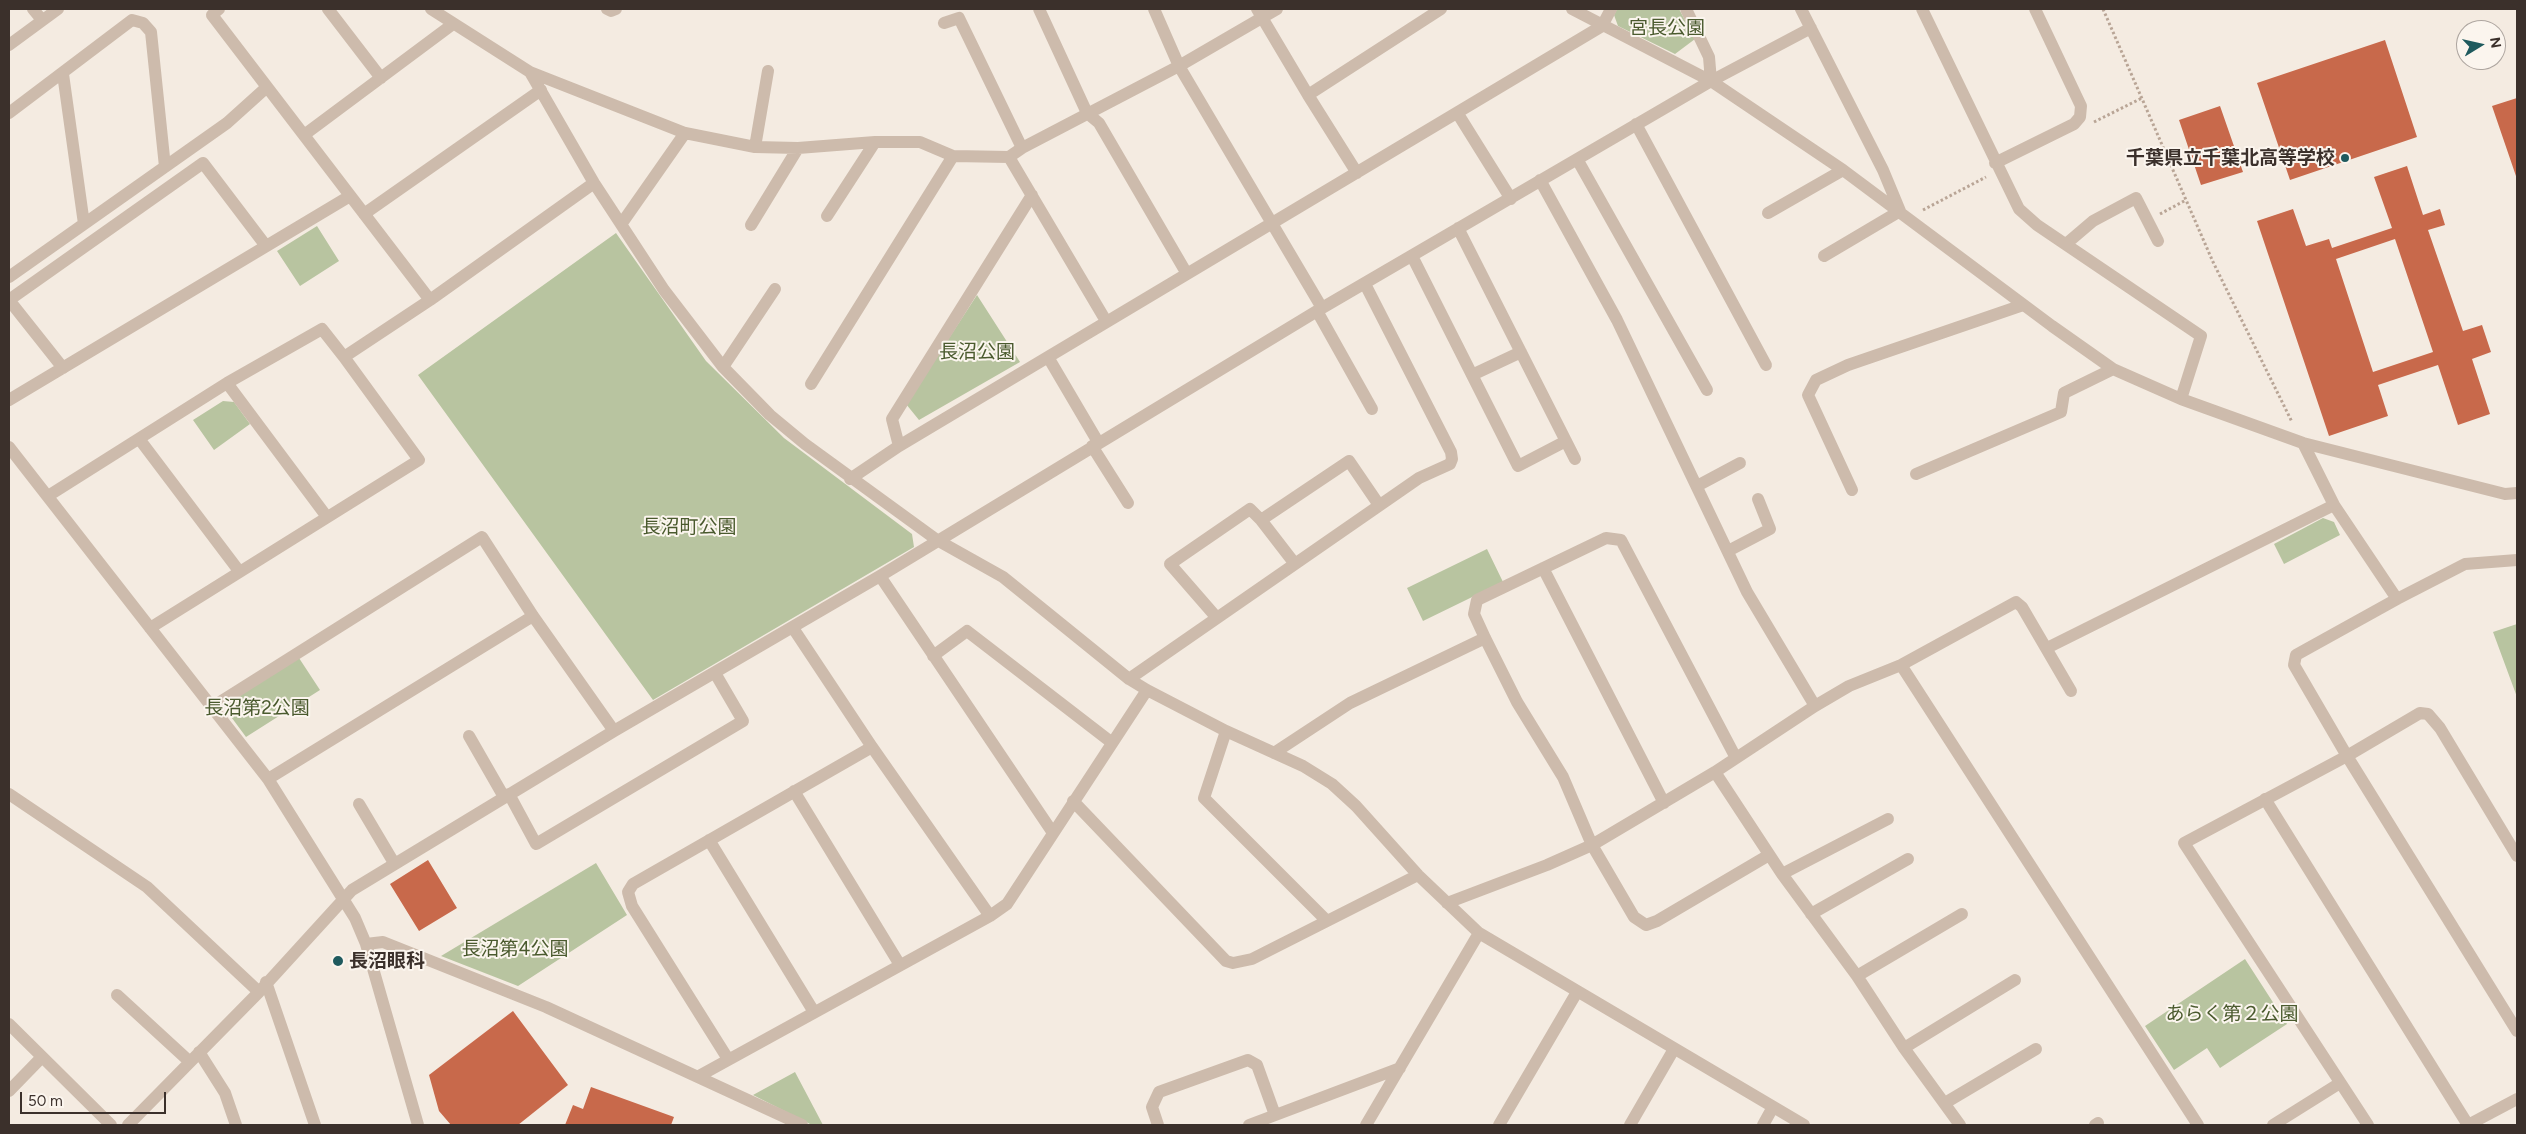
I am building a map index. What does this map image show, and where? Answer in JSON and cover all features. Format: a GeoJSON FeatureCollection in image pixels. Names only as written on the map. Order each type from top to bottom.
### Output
{"type":"FeatureCollection","features":[{"type":"Feature","properties":{"kind":"street"},"geometry":{"type":"LineString","coordinates":[[33,9],[42,20]]}},
{"type":"Feature","properties":{"kind":"street"},"geometry":{"type":"LineString","coordinates":[[9,45],[58,9]]}},
{"type":"Feature","properties":{"kind":"street"},"geometry":{"type":"LineString","coordinates":[[219,9],[212,15],[430,300]]}},
{"type":"Feature","properties":{"kind":"street"},"geometry":{"type":"LineString","coordinates":[[328,9],[381,78]]}},
{"type":"Feature","properties":{"kind":"street"},"geometry":{"type":"LineString","coordinates":[[431,9],[530,72],[685,133],[755,147],[798,148],[874,142],[920,142],[953,156],[1009,158],[1022,148],[1179,66],[1259,14],[1277,9]]}},
{"type":"Feature","properties":{"kind":"street"},"geometry":{"type":"LineString","coordinates":[[608,9],[611,11],[616,9]]}},
{"type":"Feature","properties":{"kind":"street"},"geometry":{"type":"LineString","coordinates":[[1039,9],[1087,113],[1099,123],[1187,274]]}},
{"type":"Feature","properties":{"kind":"street"},"geometry":{"type":"LineString","coordinates":[[1154,9],[1179,66],[1273,224],[1372,409]]}},
{"type":"Feature","properties":{"kind":"street"},"geometry":{"type":"LineString","coordinates":[[1308,96],[1442,9]]}},
{"type":"Feature","properties":{"kind":"street"},"geometry":{"type":"LineString","coordinates":[[1572,9],[1711,81],[1843,170],[2023,304],[2113,368],[2181,399],[2303,443],[2505,494],[2517,493]]}},
{"type":"Feature","properties":{"kind":"street"},"geometry":{"type":"LineString","coordinates":[[850,479],[899,446],[1106,321],[1458,114],[1602,26],[1611,9]]}},
{"type":"Feature","properties":{"kind":"street"},"geometry":{"type":"LineString","coordinates":[[1686,9],[1709,57],[1711,81]]}},
{"type":"Feature","properties":{"kind":"street"},"geometry":{"type":"LineString","coordinates":[[1801,9],[1905,215]]}},
{"type":"Feature","properties":{"kind":"street"},"geometry":{"type":"LineString","coordinates":[[1922,9],[2019,209],[2066,244],[2201,336],[2181,399]]}},
{"type":"Feature","properties":{"kind":"street"},"geometry":{"type":"LineString","coordinates":[[1997,166],[2074,124],[2080,116],[2081,106],[2035,9]]}},
{"type":"Feature","properties":{"kind":"street"},"geometry":{"type":"LineString","coordinates":[[1259,14],[1357,173]]}},
{"type":"Feature","properties":{"kind":"street"},"geometry":{"type":"LineString","coordinates":[[944,23],[959,18],[1022,148]]}},
{"type":"Feature","properties":{"kind":"street"},"geometry":{"type":"LineString","coordinates":[[9,113],[132,20],[143,23],[152,32],[165,167]]}},
{"type":"Feature","properties":{"kind":"street"},"geometry":{"type":"LineString","coordinates":[[304,135],[453,24]]}},
{"type":"Feature","properties":{"kind":"street"},"geometry":{"type":"LineString","coordinates":[[128,1125],[262,987],[352,890],[506,795],[880,576],[1320,309],[1711,81],[1811,28]]}},
{"type":"Feature","properties":{"kind":"street"},"geometry":{"type":"LineString","coordinates":[[755,147],[768,71]]}},
{"type":"Feature","properties":{"kind":"street"},"geometry":{"type":"LineString","coordinates":[[530,72],[594,183],[622,223],[664,290],[723,367],[770,415],[850,479],[937,540],[1003,577],[1129,679],[1226,731],[1303,766],[1332,784],[1356,806],[1418,875],[1478,933],[1804,1125]]}},
{"type":"Feature","properties":{"kind":"street"},"geometry":{"type":"LineString","coordinates":[[63,74],[84,224]]}},
{"type":"Feature","properties":{"kind":"street"},"geometry":{"type":"LineString","coordinates":[[9,278],[227,123],[267,87]]}},
{"type":"Feature","properties":{"kind":"street"},"geometry":{"type":"LineString","coordinates":[[364,214],[541,90]]}},
{"type":"Feature","properties":{"kind":"street"},"geometry":{"type":"LineString","coordinates":[[1458,114],[1511,199]]}},
{"type":"Feature","properties":{"kind":"street"},"geometry":{"type":"LineString","coordinates":[[1636,124],[1766,365]]}},
{"type":"Feature","properties":{"kind":"street"},"geometry":{"type":"LineString","coordinates":[[622,223],[685,133]]}},
{"type":"Feature","properties":{"kind":"street"},"geometry":{"type":"LineString","coordinates":[[828,216],[874,142]]}},
{"type":"Feature","properties":{"kind":"street"},"geometry":{"type":"LineString","coordinates":[[751,225],[798,148]]}},
{"type":"Feature","properties":{"kind":"street"},"geometry":{"type":"LineString","coordinates":[[811,384],[953,156]]}},
{"type":"Feature","properties":{"kind":"street"},"geometry":{"type":"LineString","coordinates":[[1009,158],[1106,321]]}},
{"type":"Feature","properties":{"kind":"street"},"geometry":{"type":"LineString","coordinates":[[1577,159],[1706,390]]}},
{"type":"Feature","properties":{"kind":"street"},"geometry":{"type":"LineString","coordinates":[[63,368],[9,300],[203,163],[266,246]]}},
{"type":"Feature","properties":{"kind":"street"},"geometry":{"type":"LineString","coordinates":[[1768,213],[1843,170]]}},
{"type":"Feature","properties":{"kind":"street"},"geometry":{"type":"LineString","coordinates":[[1540,180],[1617,320],[1747,592],[1815,706]]}},
{"type":"Feature","properties":{"kind":"street"},"geometry":{"type":"LineString","coordinates":[[344,357],[430,300],[594,183]]}},
{"type":"Feature","properties":{"kind":"street"},"geometry":{"type":"LineString","coordinates":[[899,446],[892,419],[1032,195]]}},
{"type":"Feature","properties":{"kind":"street"},"geometry":{"type":"LineString","coordinates":[[9,400],[350,196]]}},
{"type":"Feature","properties":{"kind":"street"},"geometry":{"type":"LineString","coordinates":[[2066,244],[2093,221],[2136,198],[2158,241]]}},
{"type":"Feature","properties":{"kind":"street"},"geometry":{"type":"LineString","coordinates":[[1824,256],[1905,215]]}},
{"type":"Feature","properties":{"kind":"street"},"geometry":{"type":"LineString","coordinates":[[1458,228],[1576,458]]}},
{"type":"Feature","properties":{"kind":"street"},"geometry":{"type":"LineString","coordinates":[[1412,256],[1518,466],[1566,441]]}},
{"type":"Feature","properties":{"kind":"street"},"geometry":{"type":"LineString","coordinates":[[1129,679],[1419,478],[1450,464],[1452,459],[1450,452],[1365,284]]}},
{"type":"Feature","properties":{"kind":"street"},"geometry":{"type":"LineString","coordinates":[[723,367],[775,289]]}},
{"type":"Feature","properties":{"kind":"street"},"geometry":{"type":"LineString","coordinates":[[1852,490],[1808,395],[1816,380],[1848,365],[2023,304]]}},
{"type":"Feature","properties":{"kind":"street"},"geometry":{"type":"LineString","coordinates":[[48,496],[140,440],[227,383],[322,329],[344,357],[419,460],[150,628]]}},
{"type":"Feature","properties":{"kind":"street"},"geometry":{"type":"LineString","coordinates":[[1472,375],[1521,352]]}},
{"type":"Feature","properties":{"kind":"street"},"geometry":{"type":"LineString","coordinates":[[1048,357],[1128,503]]}},
{"type":"Feature","properties":{"kind":"street"},"geometry":{"type":"LineString","coordinates":[[1916,474],[2061,412],[2064,393],[2113,368]]}},
{"type":"Feature","properties":{"kind":"street"},"geometry":{"type":"LineString","coordinates":[[227,383],[328,517]]}},
{"type":"Feature","properties":{"kind":"street"},"geometry":{"type":"LineString","coordinates":[[140,440],[239,571]]}},
{"type":"Feature","properties":{"kind":"street"},"geometry":{"type":"LineString","coordinates":[[2303,443],[2334,505],[2397,599]]}},
{"type":"Feature","properties":{"kind":"street"},"geometry":{"type":"LineString","coordinates":[[9,447],[268,779],[355,918],[366,944],[418,1125]]}},
{"type":"Feature","properties":{"kind":"street"},"geometry":{"type":"LineString","coordinates":[[1262,520],[1349,461],[1380,505]]}},
{"type":"Feature","properties":{"kind":"street"},"geometry":{"type":"LineString","coordinates":[[1697,486],[1740,463]]}},
{"type":"Feature","properties":{"kind":"street"},"geometry":{"type":"LineString","coordinates":[[1728,551],[1770,529],[1758,499]]}},
{"type":"Feature","properties":{"kind":"street"},"geometry":{"type":"LineString","coordinates":[[2046,648],[2334,505]]}},
{"type":"Feature","properties":{"kind":"street"},"geometry":{"type":"LineString","coordinates":[[1218,618],[1170,564],[1250,510],[1262,520],[1295,564]]}},
{"type":"Feature","properties":{"kind":"street"},"geometry":{"type":"LineString","coordinates":[[212,707],[482,537],[533,616],[614,731]]}},
{"type":"Feature","properties":{"kind":"street"},"geometry":{"type":"LineString","coordinates":[[1736,758],[1626,546],[1620,540],[1606,538],[1477,600],[1474,614],[1485,638],[1517,702],[1563,777],[1592,845],[1634,917],[1646,926],[1657,922],[1769,854]]}},
{"type":"Feature","properties":{"kind":"street"},"geometry":{"type":"LineString","coordinates":[[2517,560],[2465,564],[2296,655],[2294,665],[2347,756],[2517,1032]]}},
{"type":"Feature","properties":{"kind":"street"},"geometry":{"type":"LineString","coordinates":[[1543,568],[1664,803]]}},
{"type":"Feature","properties":{"kind":"street"},"geometry":{"type":"LineString","coordinates":[[880,576],[1053,833]]}},
{"type":"Feature","properties":{"kind":"street"},"geometry":{"type":"LineString","coordinates":[[1446,903],[1547,865],[1592,845],[1715,772],[1815,706],[1849,686],[1901,665],[2016,602],[2022,607],[2071,691]]}},
{"type":"Feature","properties":{"kind":"street"},"geometry":{"type":"LineString","coordinates":[[268,779],[533,616]]}},
{"type":"Feature","properties":{"kind":"street"},"geometry":{"type":"LineString","coordinates":[[793,628],[872,747],[990,916]]}},
{"type":"Feature","properties":{"kind":"street"},"geometry":{"type":"LineString","coordinates":[[933,656],[967,631],[1112,742]]}},
{"type":"Feature","properties":{"kind":"street"},"geometry":{"type":"LineString","coordinates":[[1274,753],[1350,703],[1485,638]]}},
{"type":"Feature","properties":{"kind":"street"},"geometry":{"type":"LineString","coordinates":[[1901,665],[2198,1125]]}},
{"type":"Feature","properties":{"kind":"street"},"geometry":{"type":"LineString","coordinates":[[469,736],[536,844],[743,721],[715,673]]}},
{"type":"Feature","properties":{"kind":"street"},"geometry":{"type":"LineString","coordinates":[[699,1076],[728,1058],[990,916],[1007,904],[1147,690]]}},
{"type":"Feature","properties":{"kind":"street"},"geometry":{"type":"LineString","coordinates":[[2368,1125],[2184,843],[2347,756],[2420,713],[2428,714],[2440,728],[2517,856]]}},
{"type":"Feature","properties":{"kind":"street"},"geometry":{"type":"LineString","coordinates":[[1226,731],[1204,798],[1327,921]]}},
{"type":"Feature","properties":{"kind":"street"},"geometry":{"type":"LineString","coordinates":[[728,1058],[632,906],[628,892],[634,884],[708,840],[872,747]]}},
{"type":"Feature","properties":{"kind":"street"},"geometry":{"type":"LineString","coordinates":[[1715,772],[1782,874],[1857,976],[1904,1048],[1960,1125]]}},
{"type":"Feature","properties":{"kind":"street"},"geometry":{"type":"LineString","coordinates":[[794,790],[900,965]]}},
{"type":"Feature","properties":{"kind":"street"},"geometry":{"type":"LineString","coordinates":[[9,794],[147,887],[262,987],[315,1125]]}},
{"type":"Feature","properties":{"kind":"street"},"geometry":{"type":"LineString","coordinates":[[2266,799],[2468,1125],[2517,1099]]}},
{"type":"Feature","properties":{"kind":"street"},"geometry":{"type":"LineString","coordinates":[[1073,801],[1226,961],[1241,963],[1252,959],[1418,875]]}},
{"type":"Feature","properties":{"kind":"street"},"geometry":{"type":"LineString","coordinates":[[359,804],[394,864]]}},
{"type":"Feature","properties":{"kind":"street"},"geometry":{"type":"LineString","coordinates":[[1782,874],[1888,819]]}},
{"type":"Feature","properties":{"kind":"street"},"geometry":{"type":"LineString","coordinates":[[708,840],[814,1012]]}},
{"type":"Feature","properties":{"kind":"street"},"geometry":{"type":"LineString","coordinates":[[1811,914],[1908,859]]}},
{"type":"Feature","properties":{"kind":"street"},"geometry":{"type":"LineString","coordinates":[[1857,976],[1962,914]]}},
{"type":"Feature","properties":{"kind":"street"},"geometry":{"type":"LineString","coordinates":[[1366,1125],[1478,933]]}},
{"type":"Feature","properties":{"kind":"street"},"geometry":{"type":"LineString","coordinates":[[366,944],[383,942],[546,1007],[802,1125]]}},
{"type":"Feature","properties":{"kind":"street"},"geometry":{"type":"LineString","coordinates":[[1904,1048],[2015,980]]}},
{"type":"Feature","properties":{"kind":"street"},"geometry":{"type":"LineString","coordinates":[[1499,1125],[1577,992]]}},
{"type":"Feature","properties":{"kind":"street"},"geometry":{"type":"LineString","coordinates":[[117,995],[190,1062]]}},
{"type":"Feature","properties":{"kind":"street"},"geometry":{"type":"LineString","coordinates":[[9,1024],[111,1125]]}},
{"type":"Feature","properties":{"kind":"street"},"geometry":{"type":"LineString","coordinates":[[1630,1125],[1674,1049]]}},
{"type":"Feature","properties":{"kind":"street"},"geometry":{"type":"LineString","coordinates":[[1945,1103],[2036,1049]]}},
{"type":"Feature","properties":{"kind":"street"},"geometry":{"type":"LineString","coordinates":[[199,1052],[225,1093],[236,1125]]}},
{"type":"Feature","properties":{"kind":"street"},"geometry":{"type":"LineString","coordinates":[[9,1092],[42,1056]]}},
{"type":"Feature","properties":{"kind":"street"},"geometry":{"type":"LineString","coordinates":[[1158,1125],[1152,1107],[1159,1092],[1248,1060],[1257,1065],[1275,1115]]}},
{"type":"Feature","properties":{"kind":"street"},"geometry":{"type":"LineString","coordinates":[[1249,1125],[1400,1068]]}},
{"type":"Feature","properties":{"kind":"street"},"geometry":{"type":"LineString","coordinates":[[2274,1125],[2340,1083]]}},
{"type":"Feature","properties":{"kind":"street"},"geometry":{"type":"LineString","coordinates":[[1763,1125],[1773,1107]]}},
{"type":"Feature","properties":{"kind":"path"},"geometry":{"type":"LineString","coordinates":[[2103,9],[2213,262],[2303,443]]}},
{"type":"Feature","properties":{"kind":"path"},"geometry":{"type":"LineString","coordinates":[[1905,215],[1997,166]]}},
{"type":"Feature","properties":{"kind":"path"},"geometry":{"type":"LineString","coordinates":[[2147,220],[2186,200]]}},
{"type":"Feature","properties":{"kind":"green space","name":"宮長公園"},"geometry":{"type":"Polygon","coordinates":[[[1617,9],[1679,9],[1695,39],[1675,54],[1618,26],[1614,15],[1617,9]]]}},
{"type":"Feature","properties":{"kind":"green space"},"geometry":{"type":"Polygon","coordinates":[[[317,226],[339,261],[300,286],[277,251],[317,226]]]}},
{"type":"Feature","properties":{"kind":"green space","name":"長沼町公園"},"geometry":{"type":"Polygon","coordinates":[[[616,233],[706,361],[784,438],[912,534],[914,547],[653,700],[418,375],[616,233]]]}},
{"type":"Feature","properties":{"kind":"green space","name":"長沼公園"},"geometry":{"type":"Polygon","coordinates":[[[977,295],[1020,362],[919,420],[906,404],[977,295]]]}},
{"type":"Feature","properties":{"kind":"green space"},"geometry":{"type":"Polygon","coordinates":[[[223,401],[234,402],[250,424],[214,450],[193,420],[223,401]]]}},
{"type":"Feature","properties":{"kind":"green space"},"geometry":{"type":"Polygon","coordinates":[[[2323,518],[2334,522],[2340,535],[2284,564],[2274,544],[2323,518]]]}},
{"type":"Feature","properties":{"kind":"green space"},"geometry":{"type":"Polygon","coordinates":[[[1487,549],[1503,582],[1423,621],[1407,588],[1487,549]]]}},
{"type":"Feature","properties":{"kind":"green space"},"geometry":{"type":"Polygon","coordinates":[[[2517,624],[2517,697],[2493,632],[2517,624]]]}},
{"type":"Feature","properties":{"kind":"green space","name":"長沼第2公園"},"geometry":{"type":"Polygon","coordinates":[[[299,658],[320,690],[246,737],[226,710],[229,702],[299,658]]]}},
{"type":"Feature","properties":{"kind":"green space","name":"長沼第4公園"},"geometry":{"type":"Polygon","coordinates":[[[596,863],[627,915],[518,986],[441,956],[596,863]]]}},
{"type":"Feature","properties":{"kind":"green space","name":"あらく第２公園"},"geometry":{"type":"Polygon","coordinates":[[[2245,959],[2287,1024],[2220,1068],[2207,1048],[2174,1070],[2145,1026],[2245,959]]]}},
{"type":"Feature","properties":{"kind":"green space"},"geometry":{"type":"Polygon","coordinates":[[[795,1072],[823,1125],[812,1125],[753,1095],[795,1072]]]}},
{"type":"Feature","properties":{"kind":"building"},"geometry":{"type":"Polygon","coordinates":[[[2385,40],[2417,137],[2290,180],[2257,83],[2385,40]]]}},
{"type":"Feature","properties":{"kind":"building"},"geometry":{"type":"Polygon","coordinates":[[[2517,98],[2517,179],[2492,106],[2517,98]]]}},
{"type":"Feature","properties":{"kind":"building"},"geometry":{"type":"Polygon","coordinates":[[[2220,106],[2243,172],[2201,185],[2179,120],[2220,106]]]}},
{"type":"Feature","properties":{"kind":"building"},"geometry":{"type":"Polygon","coordinates":[[[2407,166],[2423,215],[2440,209],[2445,225],[2428,230],[2463,331],[2482,325],[2491,352],[2472,359],[2490,414],[2458,425],[2438,365],[2378,385],[2388,416],[2329,436],[2257,221],[2293,209],[2306,246],[2329,239],[2332,248],[2392,228],[2374,177],[2407,166]],[[2395,239],[2336,259],[2373,372],[2433,352],[2395,239]]]}},
{"type":"Feature","properties":{"kind":"building"},"geometry":{"type":"Polygon","coordinates":[[[428,860],[457,908],[419,931],[390,884],[428,860]]]}},
{"type":"Feature","properties":{"kind":"building"},"geometry":{"type":"Polygon","coordinates":[[[513,1011],[568,1085],[518,1125],[451,1125],[439,1111],[429,1075],[513,1011]]]}},
{"type":"Feature","properties":{"kind":"building"},"geometry":{"type":"Polygon","coordinates":[[[591,1087],[674,1117],[671,1125],[565,1125],[573,1105],[583,1109],[591,1087]]]}},
{"type":"Feature","properties":{"kind":"place","name":"千葉県立千葉北高等学校"},"geometry":{"type":"Point","coordinates":[2345,158]}},
{"type":"Feature","properties":{"kind":"place","name":"長沼眼科"},"geometry":{"type":"Point","coordinates":[338,961]}}]}
